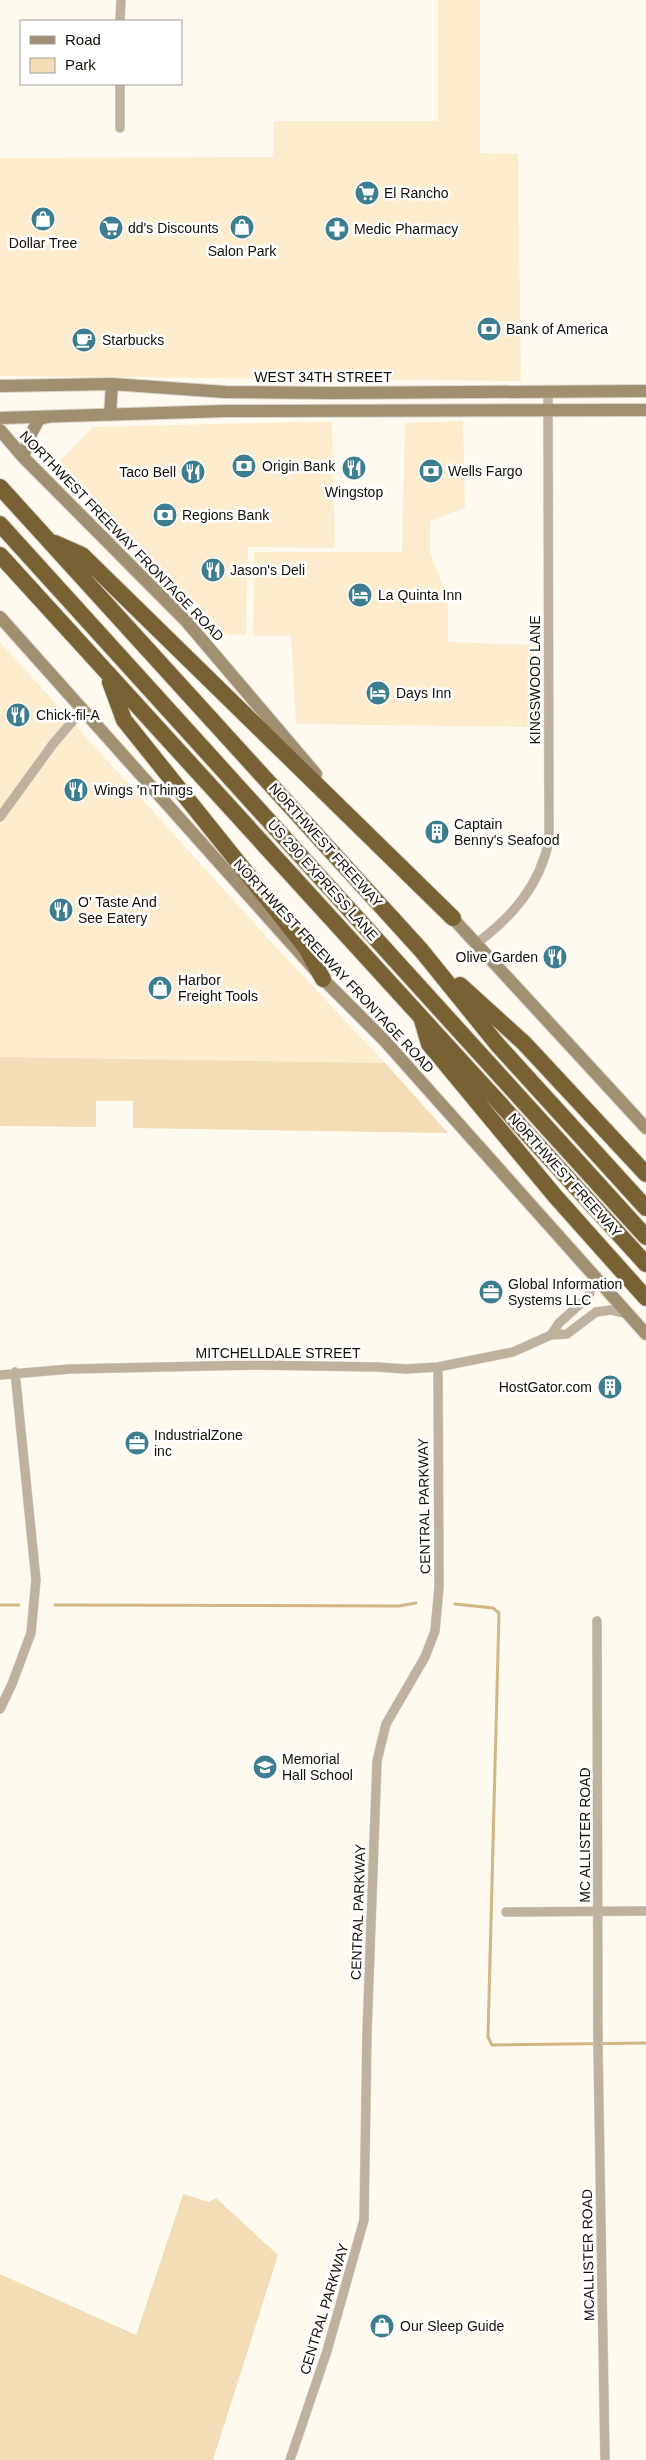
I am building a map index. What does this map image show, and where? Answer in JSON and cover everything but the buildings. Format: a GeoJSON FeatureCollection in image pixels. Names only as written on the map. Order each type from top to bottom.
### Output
{"type":"FeatureCollection","features":[{"type":"Feature","properties":{"kind":"highway","name":"NORTHWEST FREEWAY"},"geometry":{"type":"LineString","coordinates":[[0,487],[421,950],[497,1044],[646,1208]]}},
{"type":"Feature","properties":{"kind":"highway","name":"US 290 EXPRESS LANE"},"geometry":{"type":"LineString","coordinates":[[0,524],[646,1237]]}},
{"type":"Feature","properties":{"kind":"highway"},"geometry":{"type":"LineString","coordinates":[[48,540],[82,555],[453,918]]}},
{"type":"Feature","properties":{"kind":"highway","name":"NORTHWEST FREEWAY"},"geometry":{"type":"LineString","coordinates":[[0,554],[646,1264]]}},
{"type":"Feature","properties":{"kind":"highway"},"geometry":{"type":"LineString","coordinates":[[107,672],[124,720],[306,948],[323,979]]}},
{"type":"Feature","properties":{"kind":"highway"},"geometry":{"type":"LineString","coordinates":[[421,950],[524,1043],[646,1174]]}},
{"type":"Feature","properties":{"kind":"highway"},"geometry":{"type":"LineString","coordinates":[[420,1016],[429,1044],[555,1196],[646,1298]]}},
{"type":"Feature","properties":{"kind":"main road","name":"WEST 34TH STREET"},"geometry":{"type":"LineString","coordinates":[[0,386],[112,384],[225,392],[331,393],[646,391]]}},
{"type":"Feature","properties":{"kind":"main road"},"geometry":{"type":"LineString","coordinates":[[110,415],[112,384]]}},
{"type":"Feature","properties":{"kind":"main road"},"geometry":{"type":"LineString","coordinates":[[225,392],[225,411]]}},
{"type":"Feature","properties":{"kind":"main road"},"geometry":{"type":"LineString","coordinates":[[464,392],[465,409]]}},
{"type":"Feature","properties":{"kind":"main road"},"geometry":{"type":"LineString","coordinates":[[0,418],[225,411],[646,410]]}},
{"type":"Feature","properties":{"kind":"main road"},"geometry":{"type":"LineString","coordinates":[[0,445],[23,457],[39,419],[49,416]]}},
{"type":"Feature","properties":{"kind":"main road","name":"NORTHWEST FREEWAY FRONTAGE ROAD"},"geometry":{"type":"LineString","coordinates":[[0,430],[23,457],[186,622],[328,789],[477,943],[646,1128]]}},
{"type":"Feature","properties":{"kind":"main road","name":"NORTHWEST FREEWAY FRONTAGE ROAD"},"geometry":{"type":"LineString","coordinates":[[0,617],[323,979],[384,1040],[646,1334]]}},
{"type":"Feature","properties":{"kind":"street"},"geometry":{"type":"LineString","coordinates":[[120,0],[120,20]]}},
{"type":"Feature","properties":{"kind":"street"},"geometry":{"type":"LineString","coordinates":[[120,85],[120,128]]}},
{"type":"Feature","properties":{"kind":"street","name":"KINGSWOOD LANE"},"geometry":{"type":"LineString","coordinates":[[477,943],[493,931],[522,902],[545,858],[549,840],[548,392]]}},
{"type":"Feature","properties":{"kind":"street"},"geometry":{"type":"LineString","coordinates":[[0,817],[53,744],[83,709]]}},
{"type":"Feature","properties":{"kind":"street","name":"MITCHELLDALE STREET"},"geometry":{"type":"LineString","coordinates":[[551,1335],[559,1323],[589,1296],[594,1276]]}},
{"type":"Feature","properties":{"kind":"street","name":"MITCHELLDALE STREET"},"geometry":{"type":"LineString","coordinates":[[0,1375],[70,1368],[255,1365],[406,1369],[438,1367],[513,1352],[551,1335],[567,1334],[596,1312],[611,1310],[628,1314]]}},
{"type":"Feature","properties":{"kind":"street","name":"CENTRAL PARKWAY"},"geometry":{"type":"LineString","coordinates":[[290,2460],[330,2343],[364,2220],[367,2033],[377,1761],[386,1724],[425,1657],[435,1631],[439,1587],[438,1367]]}},
{"type":"Feature","properties":{"kind":"street"},"geometry":{"type":"LineString","coordinates":[[0,1709],[12,1684],[31,1633],[36,1587],[30,1506],[15,1372]]}},
{"type":"Feature","properties":{"kind":"street","name":"MC ALLISTER ROAD"},"geometry":{"type":"LineString","coordinates":[[597,1621],[598,2049]]}},
{"type":"Feature","properties":{"kind":"street"},"geometry":{"type":"LineString","coordinates":[[506,1912],[646,1911]]}},
{"type":"Feature","properties":{"kind":"street","name":"MCALLISTER ROAD"},"geometry":{"type":"LineString","coordinates":[[598,2049],[604,2460]]}},
{"type":"Feature","properties":{"kind":"shaded area"},"geometry":{"type":"Polygon","coordinates":[[[438,0],[480,0],[480,153],[518,154],[521,381],[0,376],[0,158],[273,157],[274,121],[438,121],[438,0]]]}},
{"type":"Feature","properties":{"kind":"shaded area"},"geometry":{"type":"Polygon","coordinates":[[[332,421],[335,548],[248,547],[246,635],[221,634],[59,462],[93,427],[332,421]]]}},
{"type":"Feature","properties":{"kind":"shaded area"},"geometry":{"type":"Polygon","coordinates":[[[463,421],[465,508],[430,521],[430,552],[448,599],[448,642],[534,645],[535,727],[296,724],[291,636],[253,636],[254,552],[402,552],[405,423],[463,421]]]}},
{"type":"Feature","properties":{"kind":"shaded area"},"geometry":{"type":"Polygon","coordinates":[[[0,642],[273,944],[385,1063],[0,1058],[0,642]]]}},
{"type":"Feature","properties":{"kind":"green space"},"geometry":{"type":"Polygon","coordinates":[[[0,1057],[385,1063],[448,1133],[133,1128],[133,1101],[96,1101],[96,1127],[0,1126],[0,1057]]]}},
{"type":"Feature","properties":{"kind":"green space"},"geometry":{"type":"Polygon","coordinates":[[[183,2194],[209,2202],[216,2198],[278,2255],[213,2460],[0,2460],[0,2274],[136,2335],[183,2194]]]}},
{"type":"Feature","properties":{"kind":"waterway"},"geometry":{"type":"LineString","coordinates":[[55,1605],[399,1606],[416,1603]]}},
{"type":"Feature","properties":{"kind":"waterway"},"geometry":{"type":"LineString","coordinates":[[455,1604],[493,1608],[499,1613],[488,2037],[492,2045],[646,2043]]}},
{"type":"Feature","properties":{"kind":"waterway"},"geometry":{"type":"LineString","coordinates":[[0,1605],[19,1605]]}},
{"type":"Feature","properties":{"kind":"place","name":"El Rancho"},"geometry":{"type":"Point","coordinates":[367,193]}},
{"type":"Feature","properties":{"kind":"place","name":"Dollar Tree"},"geometry":{"type":"Point","coordinates":[43,219]}},
{"type":"Feature","properties":{"kind":"place","name":"Salon Park"},"geometry":{"type":"Point","coordinates":[242,227]}},
{"type":"Feature","properties":{"kind":"place","name":"dd's Discounts"},"geometry":{"type":"Point","coordinates":[111,228]}},
{"type":"Feature","properties":{"kind":"place","name":"Medic Pharmacy"},"geometry":{"type":"Point","coordinates":[337,229]}},
{"type":"Feature","properties":{"kind":"place","name":"Bank of America"},"geometry":{"type":"Point","coordinates":[489,329]}},
{"type":"Feature","properties":{"kind":"place","name":"Starbucks"},"geometry":{"type":"Point","coordinates":[84,340]}},
{"type":"Feature","properties":{"kind":"place","name":"Origin Bank"},"geometry":{"type":"Point","coordinates":[244,466]}},
{"type":"Feature","properties":{"kind":"place","name":"Wingstop"},"geometry":{"type":"Point","coordinates":[354,468]}},
{"type":"Feature","properties":{"kind":"place","name":"Wells Fargo"},"geometry":{"type":"Point","coordinates":[431,471]}},
{"type":"Feature","properties":{"kind":"place","name":"Taco Bell"},"geometry":{"type":"Point","coordinates":[193,472]}},
{"type":"Feature","properties":{"kind":"place","name":"Regions Bank"},"geometry":{"type":"Point","coordinates":[165,515]}},
{"type":"Feature","properties":{"kind":"place","name":"Jason's Deli"},"geometry":{"type":"Point","coordinates":[213,570]}},
{"type":"Feature","properties":{"kind":"place","name":"La Quinta Inn"},"geometry":{"type":"Point","coordinates":[360,595]}},
{"type":"Feature","properties":{"kind":"place","name":"Days Inn"},"geometry":{"type":"Point","coordinates":[378,693]}},
{"type":"Feature","properties":{"kind":"place","name":"Chick-fil-A"},"geometry":{"type":"Point","coordinates":[18,715]}},
{"type":"Feature","properties":{"kind":"place","name":"Wings 'n Things"},"geometry":{"type":"Point","coordinates":[76,790]}},
{"type":"Feature","properties":{"kind":"place","name":"Captain Benny's Seafood"},"geometry":{"type":"Point","coordinates":[437,832]}},
{"type":"Feature","properties":{"kind":"place","name":"O' Taste And See Eatery"},"geometry":{"type":"Point","coordinates":[61,910]}},
{"type":"Feature","properties":{"kind":"place","name":"Olive Garden"},"geometry":{"type":"Point","coordinates":[555,957]}},
{"type":"Feature","properties":{"kind":"place","name":"Harbor Freight Tools"},"geometry":{"type":"Point","coordinates":[160,988]}},
{"type":"Feature","properties":{"kind":"place","name":"Global Information Systems LLC"},"geometry":{"type":"Point","coordinates":[491,1292]}},
{"type":"Feature","properties":{"kind":"place","name":"HostGator.com"},"geometry":{"type":"Point","coordinates":[610,1387]}},
{"type":"Feature","properties":{"kind":"place","name":"IndustrialZone inc"},"geometry":{"type":"Point","coordinates":[137,1443]}},
{"type":"Feature","properties":{"kind":"place","name":"Memorial Hall School"},"geometry":{"type":"Point","coordinates":[265,1767]}},
{"type":"Feature","properties":{"kind":"place","name":"Our Sleep Guide"},"geometry":{"type":"Point","coordinates":[382,2326]}}]}
